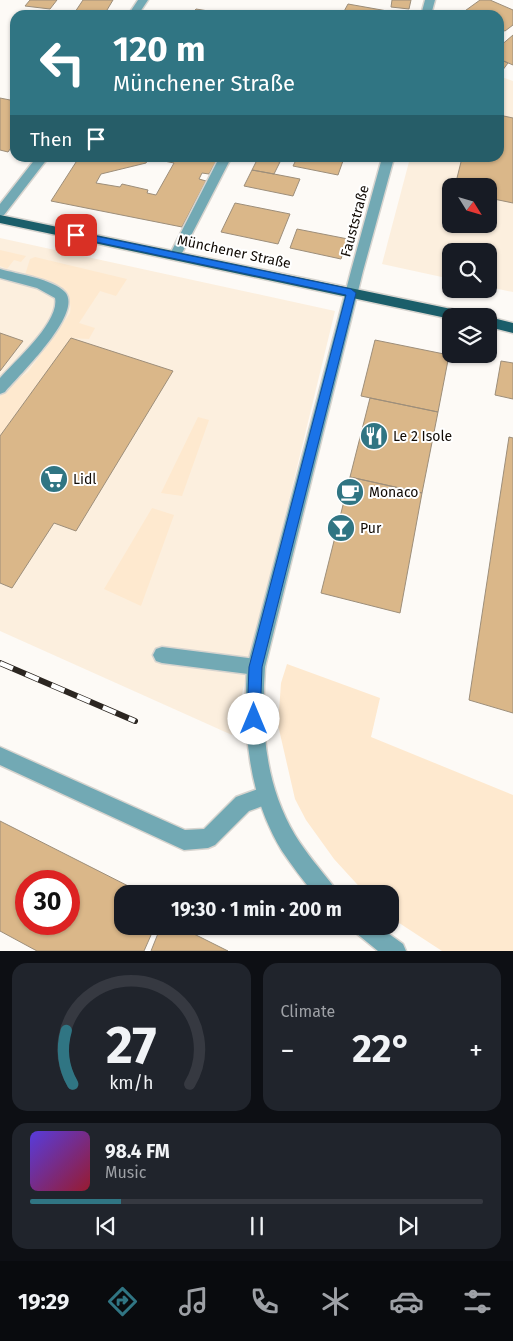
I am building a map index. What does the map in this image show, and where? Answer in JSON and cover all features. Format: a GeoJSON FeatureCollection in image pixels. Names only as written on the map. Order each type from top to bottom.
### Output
{"type":"FeatureCollection","features":[{"type":"Feature","properties":{"kind":"main road","name":"Münchener Straße"},"geometry":{"type":"LineString","coordinates":[[0,219],[442,312]]}},
{"type":"Feature","properties":{"kind":"main road"},"geometry":{"type":"LineString","coordinates":[[497,324],[513,328]]}},
{"type":"Feature","properties":{"kind":"street"},"geometry":{"type":"LineString","coordinates":[[0,212],[39,162]]}},
{"type":"Feature","properties":{"kind":"street"},"geometry":{"type":"LineString","coordinates":[[175,256],[223,162]]}},
{"type":"Feature","properties":{"kind":"street","name":"Fauststraße"},"geometry":{"type":"LineString","coordinates":[[320,885],[284,836],[266,795],[255,749],[253,704],[256,667],[351,293],[387,162]]}},
{"type":"Feature","properties":{"kind":"street"},"geometry":{"type":"LineString","coordinates":[[0,274],[52,289],[62,297],[64,302],[63,308],[53,325],[22,366],[0,388]]}},
{"type":"Feature","properties":{"kind":"street"},"geometry":{"type":"LineString","coordinates":[[162,655],[256,667]]}},
{"type":"Feature","properties":{"kind":"street"},"geometry":{"type":"LineString","coordinates":[[0,756],[184,840],[208,838],[243,804],[266,795]]}},
{"type":"Feature","properties":{"kind":"street"},"geometry":{"type":"LineString","coordinates":[[373,935],[396,951]]}},
{"type":"Feature","properties":{"kind":"shaded area"},"geometry":{"type":"Polygon","coordinates":[[[504,78],[513,81],[513,292],[497,289],[497,243],[442,243],[442,277],[382,264],[409,162],[504,162],[504,78]]]}},
{"type":"Feature","properties":{"kind":"shaded area"},"geometry":{"type":"Polygon","coordinates":[[[0,238],[335,311],[232,735],[0,631],[0,238]]]}},
{"type":"Feature","properties":{"kind":"shaded area"},"geometry":{"type":"Polygon","coordinates":[[[0,250],[26,256],[21,262],[14,260],[7,269],[0,266],[0,250]]]}},
{"type":"Feature","properties":{"kind":"shaded area"},"geometry":{"type":"Polygon","coordinates":[[[35,257],[127,279],[116,296],[100,291],[79,323],[95,328],[89,339],[71,338],[0,436],[0,397],[7,387],[28,372],[70,313],[68,297],[63,291],[57,286],[25,275],[30,259],[35,257]]]}},
{"type":"Feature","properties":{"kind":"shaded area"},"geometry":{"type":"Polygon","coordinates":[[[198,417],[209,420],[182,496],[161,493],[198,417]]]}},
{"type":"Feature","properties":{"kind":"shaded area"},"geometry":{"type":"Polygon","coordinates":[[[152,508],[174,515],[141,606],[104,589],[152,508]]]}},
{"type":"Feature","properties":{"kind":"shaded area"},"geometry":{"type":"Polygon","coordinates":[[[287,664],[380,698],[371,737],[513,795],[513,951],[442,951],[399,923],[399,885],[358,885],[334,859],[306,820],[295,799],[278,725],[281,683],[287,664]]]}},
{"type":"Feature","properties":{"kind":"building"},"geometry":{"type":"Polygon","coordinates":[[[30,0],[57,0],[50,9],[25,6],[30,0]]]}},
{"type":"Feature","properties":{"kind":"building"},"geometry":{"type":"Polygon","coordinates":[[[83,0],[113,0],[107,10],[76,10],[83,0]]]}},
{"type":"Feature","properties":{"kind":"building"},"geometry":{"type":"Polygon","coordinates":[[[392,0],[411,0],[409,9],[391,7],[392,0]]]}},
{"type":"Feature","properties":{"kind":"building"},"geometry":{"type":"Polygon","coordinates":[[[480,0],[490,0],[513,10],[513,25],[504,31],[504,10],[466,10],[480,0]]]}},
{"type":"Feature","properties":{"kind":"building"},"geometry":{"type":"Polygon","coordinates":[[[348,4],[382,10],[345,10],[348,4]]]}},
{"type":"Feature","properties":{"kind":"building"},"geometry":{"type":"Polygon","coordinates":[[[513,35],[513,65],[504,61],[504,43],[513,35]]]}},
{"type":"Feature","properties":{"kind":"building"},"geometry":{"type":"Polygon","coordinates":[[[0,98],[10,100],[10,149],[8,152],[0,150],[0,98]]]}},
{"type":"Feature","properties":{"kind":"building"},"geometry":{"type":"Polygon","coordinates":[[[504,116],[513,118],[513,203],[498,200],[498,178],[457,178],[461,162],[504,162],[504,116]]]}},
{"type":"Feature","properties":{"kind":"building"},"geometry":{"type":"Polygon","coordinates":[[[76,162],[147,162],[101,174],[96,183],[120,187],[122,184],[148,190],[147,193],[156,195],[174,163],[169,162],[216,162],[209,174],[202,173],[199,179],[206,181],[182,227],[51,201],[76,162]]]}},
{"type":"Feature","properties":{"kind":"building"},"geometry":{"type":"Polygon","coordinates":[[[256,162],[280,162],[274,174],[252,170],[256,162]]]}},
{"type":"Feature","properties":{"kind":"building"},"geometry":{"type":"Polygon","coordinates":[[[295,162],[343,162],[338,175],[293,166],[295,162]]]}},
{"type":"Feature","properties":{"kind":"building"},"geometry":{"type":"Polygon","coordinates":[[[252,170],[300,179],[293,196],[244,186],[252,170]]]}},
{"type":"Feature","properties":{"kind":"building"},"geometry":{"type":"Polygon","coordinates":[[[235,203],[290,214],[278,244],[221,232],[235,203]]]}},
{"type":"Feature","properties":{"kind":"building"},"geometry":{"type":"Polygon","coordinates":[[[297,229],[348,239],[341,259],[290,248],[297,229]]]}},
{"type":"Feature","properties":{"kind":"building"},"geometry":{"type":"Polygon","coordinates":[[[0,333],[23,341],[0,371],[0,333]]]}},
{"type":"Feature","properties":{"kind":"building","name":"Lidl"},"geometry":{"type":"Polygon","coordinates":[[[71,338],[173,371],[76,531],[54,523],[12,588],[0,583],[0,436],[71,338]]]}},
{"type":"Feature","properties":{"kind":"building"},"geometry":{"type":"Polygon","coordinates":[[[375,340],[442,354],[442,363],[447,363],[438,412],[361,396],[375,340]]]}},
{"type":"Feature","properties":{"kind":"building"},"geometry":{"type":"Polygon","coordinates":[[[501,361],[513,363],[513,399],[495,395],[501,361]]]}},
{"type":"Feature","properties":{"kind":"building"},"geometry":{"type":"Polygon","coordinates":[[[370,398],[438,412],[422,493],[350,477],[370,398]]]}},
{"type":"Feature","properties":{"kind":"building"},"geometry":{"type":"Polygon","coordinates":[[[509,437],[513,438],[513,713],[469,700],[509,437]]]}},
{"type":"Feature","properties":{"kind":"building"},"geometry":{"type":"Polygon","coordinates":[[[350,477],[422,493],[400,613],[321,593],[350,477]]]}},
{"type":"Feature","properties":{"kind":"building"},"geometry":{"type":"Polygon","coordinates":[[[0,821],[126,885],[114,885],[114,935],[151,935],[144,951],[37,951],[0,931],[0,821]]]}},
{"type":"Feature","properties":{"kind":"building"},"geometry":{"type":"Polygon","coordinates":[[[157,935],[196,935],[228,951],[151,951],[157,935]]]}},
{"type":"Feature","properties":{"kind":"railway"},"geometry":{"type":"LineString","coordinates":[[0,663],[135,721]]}},
{"type":"Feature","properties":{"kind":"place","name":"Le 2 Isole"},"geometry":{"type":"Point","coordinates":[374,436]}},
{"type":"Feature","properties":{"kind":"place","name":"Lidl"},"geometry":{"type":"Point","coordinates":[54,479]}},
{"type":"Feature","properties":{"kind":"place","name":"Monaco"},"geometry":{"type":"Point","coordinates":[350,492]}},
{"type":"Feature","properties":{"kind":"place","name":"Pur"},"geometry":{"type":"Point","coordinates":[341,528]}},
{"type":"Feature","properties":{"kind":"route"},"geometry":{"type":"LineString","coordinates":[[76,235],[351,293],[256,667],[253,704],[254,719]]}}]}
